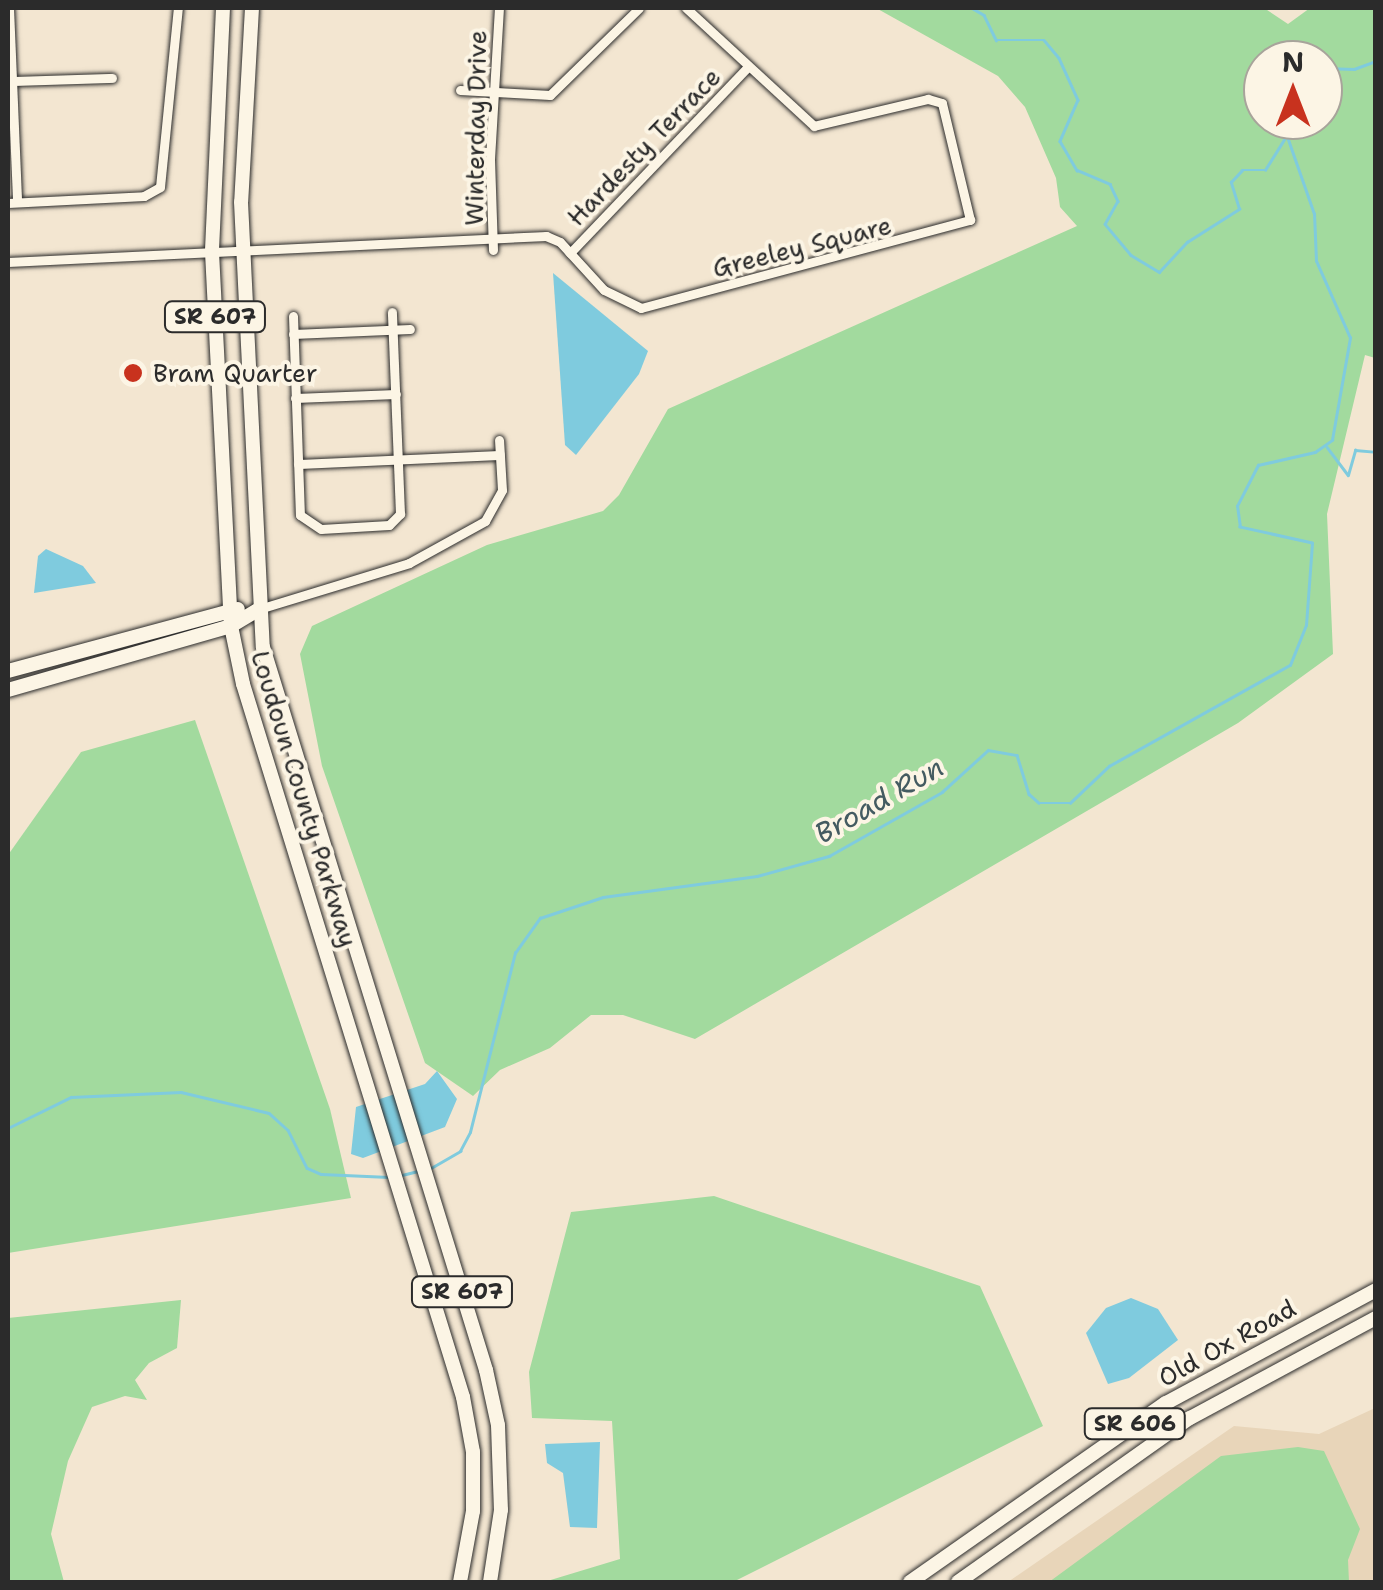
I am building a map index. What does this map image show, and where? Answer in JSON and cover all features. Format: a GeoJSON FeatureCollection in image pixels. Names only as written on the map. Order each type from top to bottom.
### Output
{"type":"FeatureCollection","features":[{"type":"Feature","properties":{"kind":"main road","name":"Loudoun County Parkway"},"geometry":{"type":"LineString","coordinates":[[223,8],[212,252],[231,626],[243,684],[439,1305],[473,1452],[473,1510],[460,1582]]}},
{"type":"Feature","properties":{"kind":"main road","name":"Loudoun County Parkway"},"geometry":{"type":"LineString","coordinates":[[252,8],[242,251],[259,609],[268,671],[429,1186],[498,1425],[501,1510],[490,1582]]}},
{"type":"Feature","properties":{"kind":"main road"},"geometry":{"type":"LineString","coordinates":[[8,672],[229,609],[259,609]]}},
{"type":"Feature","properties":{"kind":"main road"},"geometry":{"type":"LineString","coordinates":[[8,690],[231,626],[259,609]]}},
{"type":"Feature","properties":{"kind":"main road","name":"Old Ox Road"},"geometry":{"type":"LineString","coordinates":[[910,1582],[1166,1403],[1376,1290]]}},
{"type":"Feature","properties":{"kind":"main road","name":"Old Ox Road"},"geometry":{"type":"LineString","coordinates":[[958,1582],[1190,1418],[1376,1318]]}},
{"type":"Feature","properties":{"kind":"street"},"geometry":{"type":"LineString","coordinates":[[10,8],[12,203],[144,196],[160,188],[178,8]]}},
{"type":"Feature","properties":{"kind":"street","name":"Winterday Drive"},"geometry":{"type":"LineString","coordinates":[[493,250],[499,8]]}},
{"type":"Feature","properties":{"kind":"street"},"geometry":{"type":"LineString","coordinates":[[460,90],[558,91],[639,8]]}},
{"type":"Feature","properties":{"kind":"street","name":"Greeley Square"},"geometry":{"type":"LineString","coordinates":[[8,262],[546,236],[570,254],[604,290],[641,308],[970,220],[942,103],[928,100],[814,126],[686,8]]}},
{"type":"Feature","properties":{"kind":"street","name":"Hardesty Terrace"},"geometry":{"type":"LineString","coordinates":[[570,254],[747,68]]}},
{"type":"Feature","properties":{"kind":"street"},"geometry":{"type":"LineString","coordinates":[[10,81],[112,78]]}},
{"type":"Feature","properties":{"kind":"street"},"geometry":{"type":"LineString","coordinates":[[293,316],[303,521],[340,528],[398,519],[392,312]]}},
{"type":"Feature","properties":{"kind":"street"},"geometry":{"type":"LineString","coordinates":[[293,334],[410,328]]}},
{"type":"Feature","properties":{"kind":"street"},"geometry":{"type":"LineString","coordinates":[[296,398],[396,394]]}},
{"type":"Feature","properties":{"kind":"street"},"geometry":{"type":"LineString","coordinates":[[259,609],[408,563],[467,533],[496,508],[499,440]]}},
{"type":"Feature","properties":{"kind":"street"},"geometry":{"type":"LineString","coordinates":[[298,464],[500,455]]}},
{"type":"Feature","properties":{"kind":"shaded area"},"geometry":{"type":"Polygon","coordinates":[[[1375,1408],[1375,1582],[1008,1582],[1234,1426],[1319,1434],[1375,1408]]]}},
{"type":"Feature","properties":{"kind":"green space"},"geometry":{"type":"Polygon","coordinates":[[[876,8],[1264,8],[1288,24],[1310,8],[1375,8],[1375,358],[1365,355],[1327,514],[1333,654],[1238,723],[695,1039],[623,1015],[591,1015],[550,1048],[500,1070],[473,1096],[425,1063],[322,766],[300,654],[312,626],[487,545],[603,511],[619,495],[668,409],[1077,226],[1060,207],[1056,178],[1025,107],[998,76],[876,8]]]}},
{"type":"Feature","properties":{"kind":"green space"},"geometry":{"type":"Polygon","coordinates":[[[195,720],[330,1109],[351,1198],[8,1253],[8,855],[81,752],[195,720]]]}},
{"type":"Feature","properties":{"kind":"green space"},"geometry":{"type":"Polygon","coordinates":[[[714,1196],[980,1286],[1043,1426],[733,1582],[544,1582],[620,1559],[612,1421],[532,1418],[529,1372],[571,1212],[714,1196]]]}},
{"type":"Feature","properties":{"kind":"green space"},"geometry":{"type":"Polygon","coordinates":[[[181,1300],[177,1348],[149,1363],[135,1380],[147,1400],[125,1396],[92,1407],[68,1461],[51,1534],[64,1582],[8,1582],[8,1318],[181,1300]]]}},
{"type":"Feature","properties":{"kind":"green space"},"geometry":{"type":"Polygon","coordinates":[[[1298,1447],[1324,1451],[1360,1529],[1348,1560],[1349,1582],[1049,1582],[1221,1456],[1298,1447]]]}},
{"type":"Feature","properties":{"kind":"water"},"geometry":{"type":"Polygon","coordinates":[[[553,273],[648,351],[639,374],[576,455],[565,445],[553,273]]]}},
{"type":"Feature","properties":{"kind":"water"},"geometry":{"type":"Polygon","coordinates":[[[46,549],[83,566],[96,583],[34,593],[38,556],[46,549]]]}},
{"type":"Feature","properties":{"kind":"water"},"geometry":{"type":"Polygon","coordinates":[[[437,1071],[457,1099],[445,1127],[363,1158],[351,1154],[356,1107],[425,1084],[437,1071]]]}},
{"type":"Feature","properties":{"kind":"water"},"geometry":{"type":"Polygon","coordinates":[[[1131,1298],[1158,1309],[1178,1340],[1129,1378],[1108,1384],[1086,1333],[1106,1308],[1131,1298]]]}},
{"type":"Feature","properties":{"kind":"water"},"geometry":{"type":"Polygon","coordinates":[[[600,1442],[597,1528],[570,1527],[563,1473],[547,1463],[545,1444],[600,1442]]]}},
{"type":"Feature","properties":{"kind":"waterway"},"geometry":{"type":"LineString","coordinates":[[972,8],[984,15],[996,40],[1044,40],[1059,58],[1078,100],[1060,141],[1077,170],[1110,184],[1118,201],[1105,224],[1131,255],[1159,272],[1187,242],[1239,209],[1231,182],[1242,170],[1265,170],[1284,140]]}},
{"type":"Feature","properties":{"kind":"waterway","name":"Broad Run"},"geometry":{"type":"LineString","coordinates":[[1343,69],[1376,61]]}},
{"type":"Feature","properties":{"kind":"waterway","name":"Broad Run"},"geometry":{"type":"LineString","coordinates":[[431,1168],[460,1151],[470,1132],[515,953],[540,918],[603,897],[757,876],[829,856],[942,792],[988,750],[1017,755],[1029,794],[1039,803],[1070,803],[1109,766],[1290,665],[1306,625],[1312,543],[1240,527],[1237,506],[1258,465],[1315,452],[1332,440],[1350,338],[1316,261],[1314,214],[1288,140]]}},
{"type":"Feature","properties":{"kind":"waterway"},"geometry":{"type":"LineString","coordinates":[[1327,447],[1348,475],[1355,450],[1376,452]]}},
{"type":"Feature","properties":{"kind":"waterway","name":"Broad Run"},"geometry":{"type":"LineString","coordinates":[[8,1128],[71,1097],[181,1092],[269,1113],[288,1130],[307,1168],[321,1174],[389,1177]]}},
{"type":"Feature","properties":{"kind":"waterway","name":"Broad Run"},"geometry":{"type":"LineString","coordinates":[[402,1175],[418,1171]]}},
{"type":"Feature","properties":{"kind":"place","name":"Bram Quarter"},"geometry":{"type":"Point","coordinates":[133,373]}}]}
